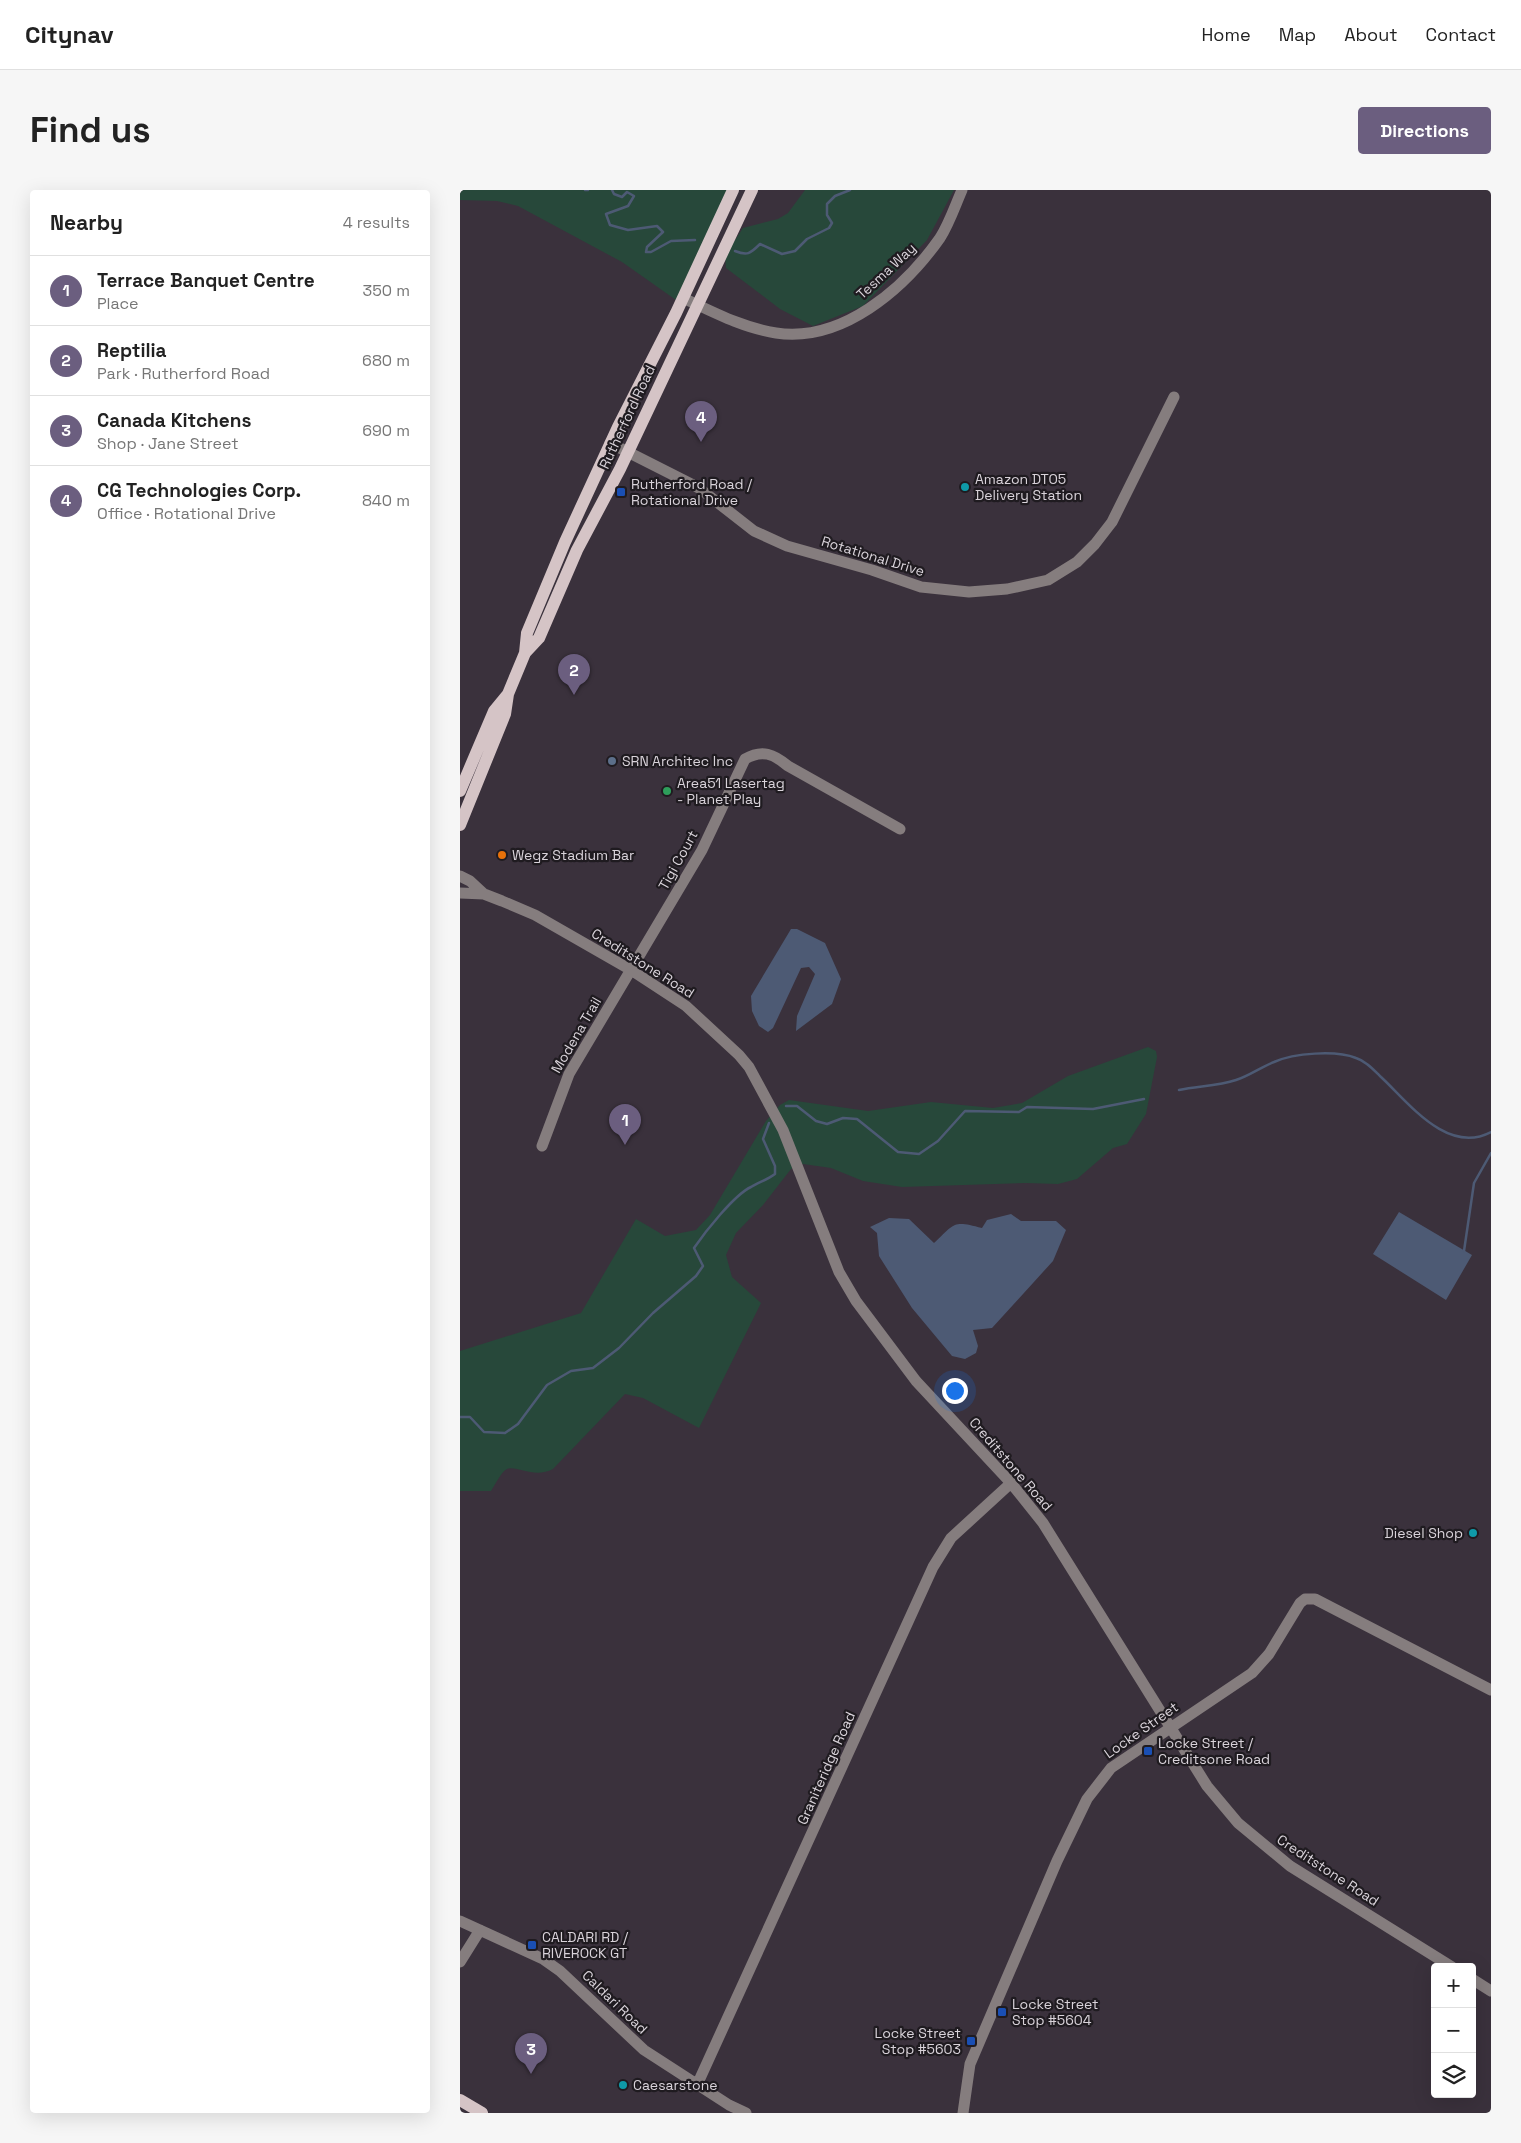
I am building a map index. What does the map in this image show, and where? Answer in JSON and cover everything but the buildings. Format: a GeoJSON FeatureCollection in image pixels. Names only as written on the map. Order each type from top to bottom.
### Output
{"type":"FeatureCollection","features":[{"type":"Feature","properties":{"kind":"main road","name":"Rutherford Road"},"geometry":{"type":"LineString","coordinates":[[545,604],[565,542],[610,443],[683,298],[733,190]]}},
{"type":"Feature","properties":{"kind":"main road","name":"Rutherford Road"},"geometry":{"type":"LineString","coordinates":[[460,825],[505,714],[508,694],[525,654],[527,633],[577,550],[628,452],[752,190]]}},
{"type":"Feature","properties":{"kind":"main road","name":"Rutherford Road"},"geometry":{"type":"LineString","coordinates":[[460,791],[494,711],[508,694]]}},
{"type":"Feature","properties":{"kind":"main road"},"geometry":{"type":"LineString","coordinates":[[460,2100],[482,2113]]}},
{"type":"Feature","properties":{"kind":"street","name":"Tesma Way"},"geometry":{"type":"LineString","coordinates":[[683,298],[731,320],[777,333],[804,332],[828,328],[871,309],[909,274],[941,236],[962,190]]}},
{"type":"Feature","properties":{"kind":"street","name":"Rotational Drive"},"geometry":{"type":"LineString","coordinates":[[610,443],[699,488],[754,531],[787,546],[872,570],[921,587],[969,592],[1007,589],[1048,580],[1076,562],[1095,544],[1112,522],[1174,397]]}},
{"type":"Feature","properties":{"kind":"street","name":"Tigi Court"},"geometry":{"type":"LineString","coordinates":[[631,970],[702,850],[739,766],[754,753],[778,757],[788,766],[900,829]]}},
{"type":"Feature","properties":{"kind":"street","name":"Creditstone Road"},"geometry":{"type":"LineString","coordinates":[[460,876],[470,881],[484,894],[535,916],[631,970],[686,1006],[733,1049],[749,1067],[783,1130],[839,1272],[856,1302],[916,1381],[1011,1483],[1058,1545],[1207,1786],[1238,1823],[1258,1842],[1290,1866],[1446,1963]]}},
{"type":"Feature","properties":{"kind":"street","name":"Creditstone Road"},"geometry":{"type":"LineString","coordinates":[[460,893],[484,894]]}},
{"type":"Feature","properties":{"kind":"street","name":"Modena Trail"},"geometry":{"type":"LineString","coordinates":[[542,1146],[569,1074],[631,970]]}},
{"type":"Feature","properties":{"kind":"street","name":"Graniteridge Road"},"geometry":{"type":"LineString","coordinates":[[697,2085],[933,1567],[951,1538],[1011,1483]]}},
{"type":"Feature","properties":{"kind":"street","name":"Locke Street"},"geometry":{"type":"LineString","coordinates":[[963,2113],[970,2064],[1057,1861],[1087,1799],[1111,1768],[1252,1673],[1270,1654],[1300,1603],[1310,1598],[1351,1617],[1491,1690]]}},
{"type":"Feature","properties":{"kind":"street","name":"Caldari Road"},"geometry":{"type":"LineString","coordinates":[[460,1921],[543,1959],[560,1971],[644,2050],[697,2085],[746,2113]]}},
{"type":"Feature","properties":{"kind":"street"},"geometry":{"type":"LineString","coordinates":[[460,1962],[480,1930]]}},
{"type":"Feature","properties":{"kind":"street"},"geometry":{"type":"LineString","coordinates":[[1476,1982],[1491,1991]]}},
{"type":"Feature","properties":{"kind":"green space"},"geometry":{"type":"Polygon","coordinates":[[[460,190],[728,190],[676,300],[622,262],[518,206],[497,201],[460,200],[460,190]]]}},
{"type":"Feature","properties":{"kind":"green space"},"geometry":{"type":"Polygon","coordinates":[[[805,190],[954,190],[927,240],[863,306],[813,326],[780,309],[726,268],[725,255],[743,228],[778,219],[788,213],[805,190]]]}},
{"type":"Feature","properties":{"kind":"green space"},"geometry":{"type":"Polygon","coordinates":[[[1148,1047],[1156,1051],[1157,1057],[1146,1114],[1127,1144],[1113,1148],[1077,1179],[1058,1184],[1026,1183],[902,1187],[863,1181],[831,1168],[803,1164],[791,1169],[763,1205],[736,1233],[726,1255],[732,1277],[761,1303],[699,1428],[643,1398],[625,1394],[553,1469],[539,1473],[511,1468],[507,1469],[500,1476],[491,1491],[460,1491],[460,1351],[581,1313],[636,1219],[665,1236],[696,1230],[710,1215],[766,1121],[780,1105],[789,1100],[868,1111],[931,1102],[993,1108],[1022,1103],[1068,1076],[1148,1047]]]}},
{"type":"Feature","properties":{"kind":"water"},"geometry":{"type":"Polygon","coordinates":[[[791,929],[797,929],[825,943],[841,979],[832,1004],[796,1031],[797,1016],[815,974],[809,967],[801,968],[773,1028],[768,1032],[759,1026],[752,1011],[751,996],[791,929]]]}},
{"type":"Feature","properties":{"kind":"water"},"geometry":{"type":"Polygon","coordinates":[[[1399,1212],[1472,1255],[1446,1300],[1373,1254],[1399,1212]]]}},
{"type":"Feature","properties":{"kind":"water"},"geometry":{"type":"Polygon","coordinates":[[[1011,1214],[1021,1221],[1056,1221],[1066,1230],[1053,1261],[992,1328],[973,1330],[978,1346],[976,1353],[965,1359],[952,1356],[912,1308],[879,1256],[877,1233],[870,1227],[889,1218],[909,1219],[934,1243],[955,1225],[965,1224],[982,1228],[987,1220],[1011,1214]]]}},
{"type":"Feature","properties":{"kind":"waterway"},"geometry":{"type":"LineString","coordinates":[[612,190],[614,194],[622,197],[627,192],[634,196],[628,206],[606,214],[610,225],[628,230],[657,226],[663,232],[647,247],[646,252],[651,252],[671,241],[695,240]]}},
{"type":"Feature","properties":{"kind":"waterway"},"geometry":{"type":"LineString","coordinates":[[735,251],[748,253],[760,244],[782,254],[795,251],[807,239],[829,228],[832,223],[827,215],[827,204],[835,196],[850,190]]}},
{"type":"Feature","properties":{"kind":"waterway"},"geometry":{"type":"LineString","coordinates":[[1179,1090],[1222,1084],[1236,1080],[1264,1066],[1292,1056],[1338,1054],[1360,1059],[1366,1063],[1417,1112],[1444,1132],[1459,1137],[1475,1137],[1491,1132]]}},
{"type":"Feature","properties":{"kind":"waterway"},"geometry":{"type":"LineString","coordinates":[[786,1106],[797,1106],[816,1121],[827,1124],[843,1118],[857,1119],[898,1152],[919,1154],[938,1141],[965,1111],[1019,1112],[1027,1107],[1093,1109],[1144,1099]]}},
{"type":"Feature","properties":{"kind":"waterway"},"geometry":{"type":"LineString","coordinates":[[460,1417],[470,1417],[484,1432],[505,1433],[518,1424],[547,1385],[571,1371],[593,1368],[619,1348],[653,1313],[696,1276],[703,1266],[694,1248],[705,1233],[744,1191],[775,1174],[775,1166],[763,1139],[769,1123]]}},
{"type":"Feature","properties":{"kind":"waterway"},"geometry":{"type":"LineString","coordinates":[[1464,1251],[1474,1183],[1491,1153]]}},
{"type":"Feature","properties":{"kind":"place","name":"CG Technologies Corp."},"geometry":{"type":"Point","coordinates":[701,442]}},
{"type":"Feature","properties":{"kind":"place","name":"Amazon DTO5 Delivery Station"},"geometry":{"type":"Point","coordinates":[965,487]}},
{"type":"Feature","properties":{"kind":"place","name":"Rutherford Road / Rotational Drive"},"geometry":{"type":"Point","coordinates":[621,492]}},
{"type":"Feature","properties":{"kind":"place","name":"Reptilia"},"geometry":{"type":"Point","coordinates":[574,695]}},
{"type":"Feature","properties":{"kind":"place","name":"SRN Architec Inc"},"geometry":{"type":"Point","coordinates":[612,761]}},
{"type":"Feature","properties":{"kind":"place","name":"Area51 Lasertag - Planet Play"},"geometry":{"type":"Point","coordinates":[667,791]}},
{"type":"Feature","properties":{"kind":"place","name":"Wegz Stadium Bar"},"geometry":{"type":"Point","coordinates":[502,855]}},
{"type":"Feature","properties":{"kind":"place","name":"Terrace Banquet Centre"},"geometry":{"type":"Point","coordinates":[625,1145]}},
{"type":"Feature","properties":{"kind":"place","name":"Diesel Shop"},"geometry":{"type":"Point","coordinates":[1473,1533]}},
{"type":"Feature","properties":{"kind":"place","name":"Locke Street / Creditsone Road"},"geometry":{"type":"Point","coordinates":[1148,1751]}},
{"type":"Feature","properties":{"kind":"place","name":"CALDARI RD / RIVEROCK GT"},"geometry":{"type":"Point","coordinates":[532,1945]}},
{"type":"Feature","properties":{"kind":"place","name":"Locke Street Stop #5604"},"geometry":{"type":"Point","coordinates":[1002,2012]}},
{"type":"Feature","properties":{"kind":"place","name":"Locke Street Stop #5603"},"geometry":{"type":"Point","coordinates":[971,2041]}},
{"type":"Feature","properties":{"kind":"place","name":"Canada Kitchens"},"geometry":{"type":"Point","coordinates":[531,2074]}},
{"type":"Feature","properties":{"kind":"place","name":"Caesarstone"},"geometry":{"type":"Point","coordinates":[623,2085]}}]}
